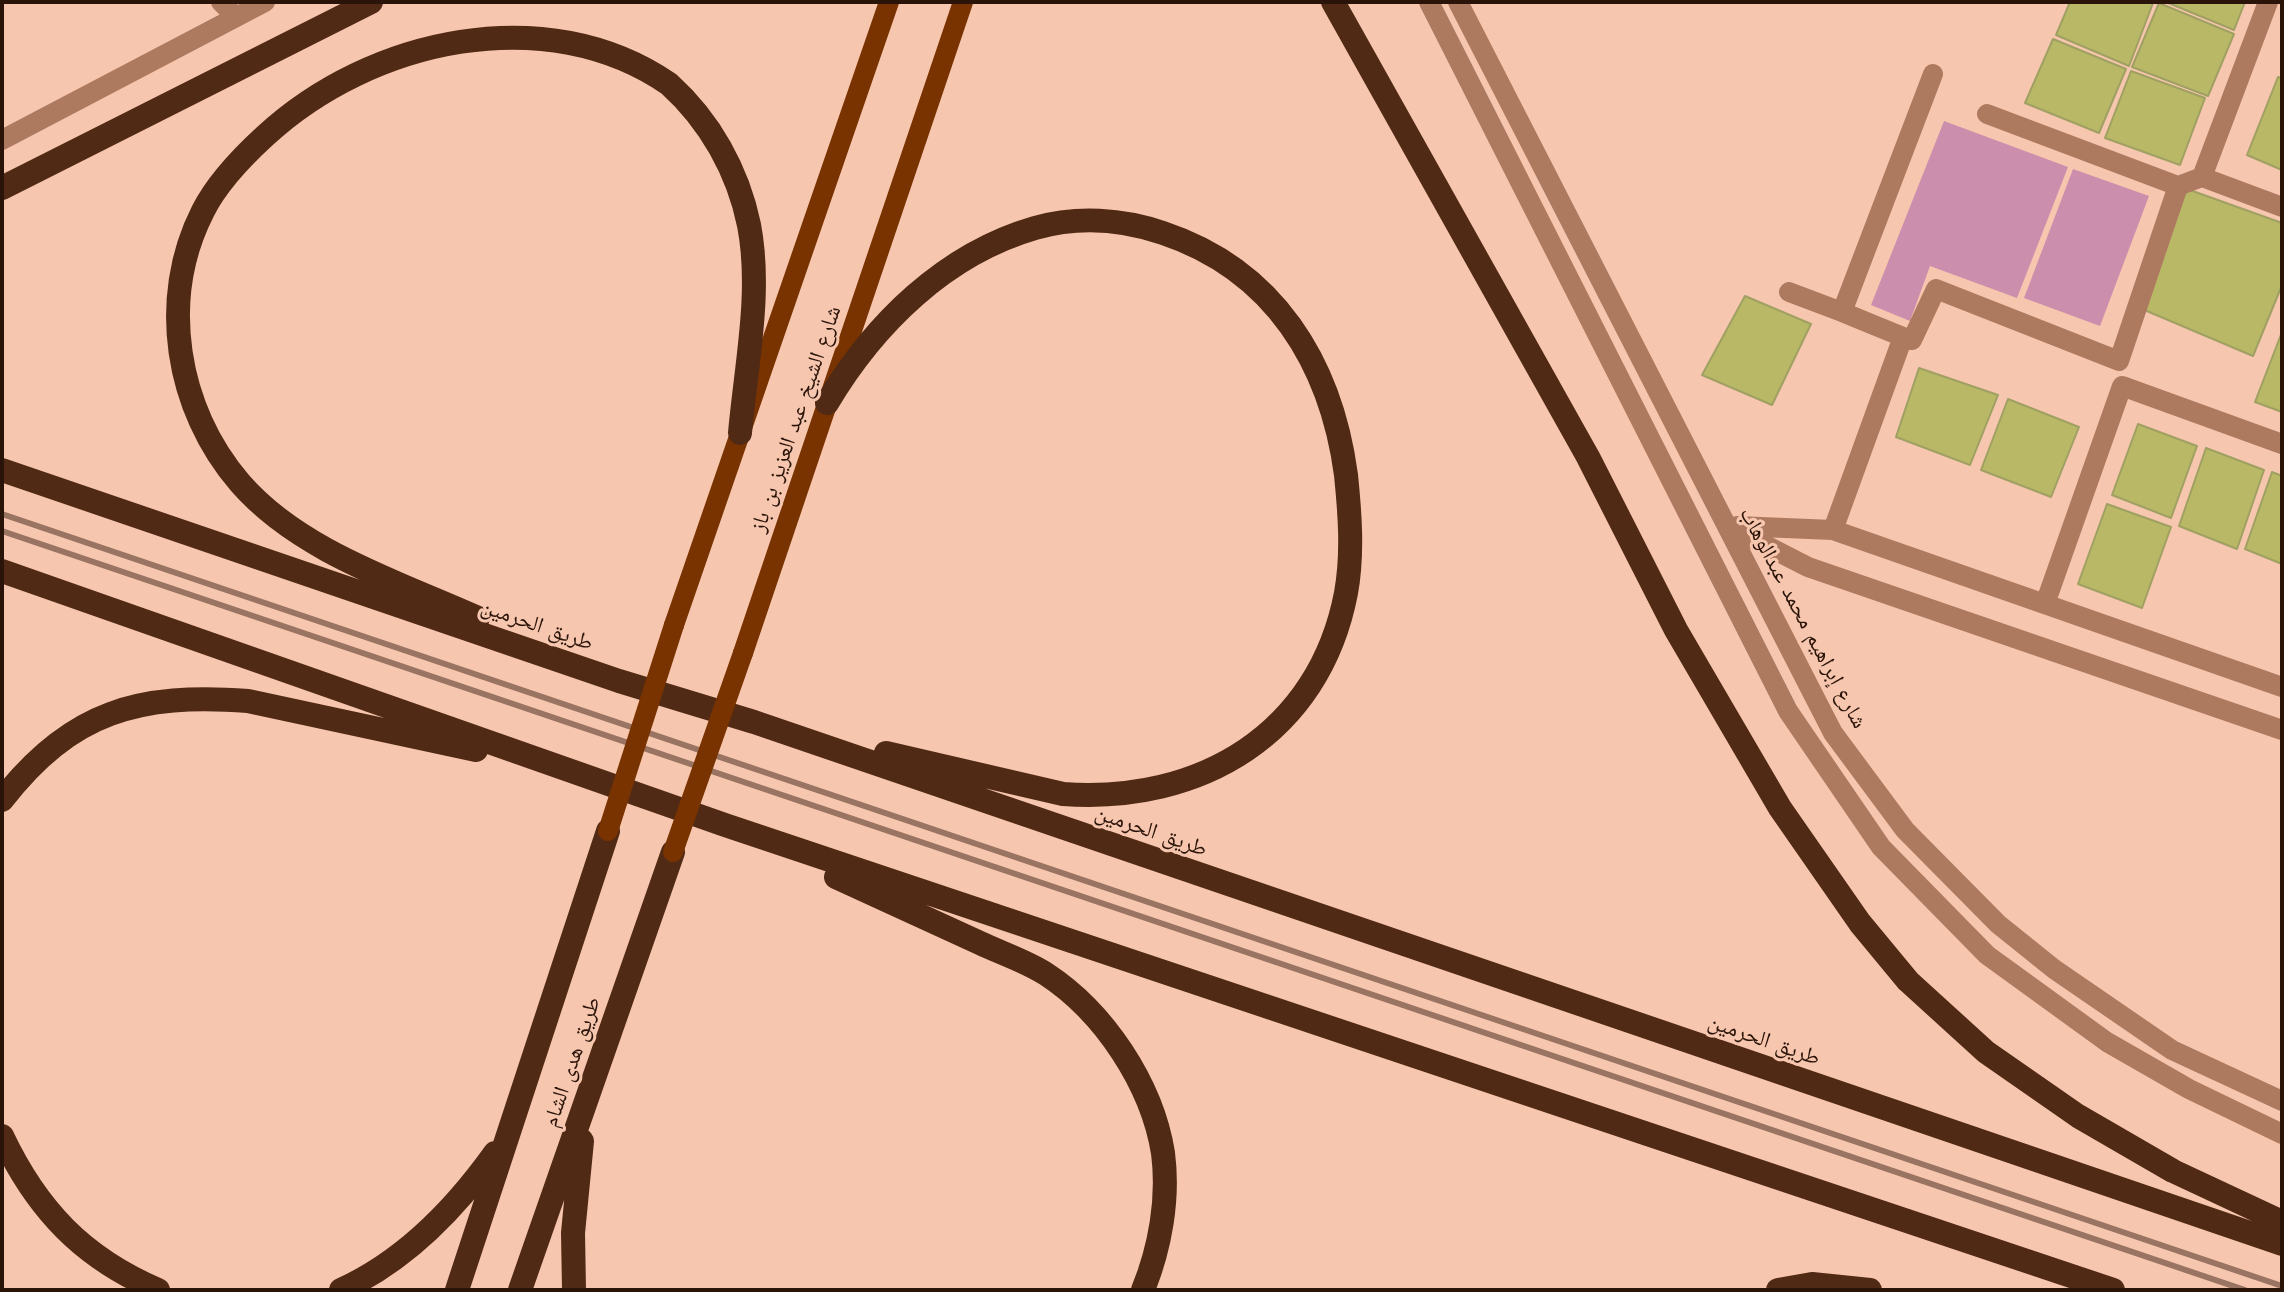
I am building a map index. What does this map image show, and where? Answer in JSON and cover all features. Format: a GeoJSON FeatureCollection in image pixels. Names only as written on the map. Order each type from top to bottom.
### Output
{"type":"FeatureCollection","features":[{"type":"Feature","properties":{"kind":"highway"},"geometry":{"type":"LineString","coordinates":[[2,188],[371,2]]}},
{"type":"Feature","properties":{"kind":"highway"},"geometry":{"type":"LineString","coordinates":[[1333,2],[1588,457],[1676,630],[1780,808],[1860,923],[1908,981],[1986,1052],[2078,1116],[2173,1171],[2282,1222]]}},
{"type":"Feature","properties":{"kind":"highway"},"geometry":{"type":"LineString","coordinates":[[619,681],[321,548],[259,502],[242,485],[213,446],[201,423],[180,352],[178,315],[181,278],[194,230],[204,207],[239,162],[280,122],[326,88],[377,59],[434,39],[493,28],[524,26],[550,29],[602,43],[645,66],[694,110],[721,149],[742,199],[749,225],[754,278],[740,433]]}},
{"type":"Feature","properties":{"kind":"highway"},"geometry":{"type":"LineString","coordinates":[[754,722],[1063,794],[1105,795],[1149,791],[1217,768],[1271,731],[1314,677],[1334,636],[1341,613],[1349,568],[1348,492],[1338,435],[1320,379],[1297,334],[1257,286],[1220,259],[1177,238],[1130,224],[1088,220],[1045,225],[996,243],[942,274],[897,311],[858,354],[827,403]]}},
{"type":"Feature","properties":{"kind":"highway","name":"طريق الحرمين"},"geometry":{"type":"LineString","coordinates":[[2,470],[619,681],[754,722],[2282,1244]]}},
{"type":"Feature","properties":{"kind":"highway"},"geometry":{"type":"LineString","coordinates":[[2,571],[725,825],[2113,1290]]}},
{"type":"Feature","properties":{"kind":"highway"},"geometry":{"type":"LineString","coordinates":[[2,800],[32,765],[86,723],[135,706],[191,699],[248,701],[576,771]]}},
{"type":"Feature","properties":{"kind":"highway"},"geometry":{"type":"LineString","coordinates":[[725,825],[1044,973],[1092,1014],[1116,1044],[1140,1086],[1163,1153],[1160,1234],[1155,1260],[1143,1290]]}},
{"type":"Feature","properties":{"kind":"highway"},"geometry":{"type":"LineString","coordinates":[[457,1290],[608,831]]}},
{"type":"Feature","properties":{"kind":"highway","name":"طريق هدى الشام"},"geometry":{"type":"LineString","coordinates":[[520,1290],[673,852]]}},
{"type":"Feature","properties":{"kind":"highway"},"geometry":{"type":"LineString","coordinates":[[574,1290],[573,1233],[587,1099]]}},
{"type":"Feature","properties":{"kind":"highway"},"geometry":{"type":"LineString","coordinates":[[341,1290],[382,1267],[430,1228],[476,1179],[513,1123]]}},
{"type":"Feature","properties":{"kind":"highway"},"geometry":{"type":"LineString","coordinates":[[2,1136],[36,1196],[71,1236],[113,1268],[158,1290]]}},
{"type":"Feature","properties":{"kind":"highway"},"geometry":{"type":"LineString","coordinates":[[1778,1290],[1812,1284],[1870,1290]]}},
{"type":"Feature","properties":{"kind":"main road"},"geometry":{"type":"LineString","coordinates":[[608,831],[674,625],[889,2]]}},
{"type":"Feature","properties":{"kind":"main road","name":"شارع الشيخ عبد العزيز بن باز"},"geometry":{"type":"LineString","coordinates":[[673,852],[963,2]]}},
{"type":"Feature","properties":{"kind":"street"},"geometry":{"type":"LineString","coordinates":[[221,2],[236,17]]}},
{"type":"Feature","properties":{"kind":"street"},"geometry":{"type":"LineString","coordinates":[[2,140],[265,2]]}},
{"type":"Feature","properties":{"kind":"street"},"geometry":{"type":"LineString","coordinates":[[1429,2],[1788,711],[1881,847],[1987,955],[2107,1042],[2189,1089],[2282,1134]]}},
{"type":"Feature","properties":{"kind":"street","name":"شارع إبراهيم محمد عبدالوهاب"},"geometry":{"type":"LineString","coordinates":[[1458,2],[1833,733],[1905,830],[1998,924],[2054,969],[2172,1050],[2282,1101]]}},
{"type":"Feature","properties":{"kind":"street"},"geometry":{"type":"LineString","coordinates":[[2202,177],[2268,2]]}},
{"type":"Feature","properties":{"kind":"street"},"geometry":{"type":"LineString","coordinates":[[1842,312],[1933,74]]}},
{"type":"Feature","properties":{"kind":"street"},"geometry":{"type":"LineString","coordinates":[[1987,114],[2178,186],[2202,177],[2282,207]]}},
{"type":"Feature","properties":{"kind":"street"},"geometry":{"type":"LineString","coordinates":[[2045,604],[2122,386],[2119,361],[2178,186]]}},
{"type":"Feature","properties":{"kind":"street"},"geometry":{"type":"LineString","coordinates":[[1789,292],[1912,340],[1936,289],[2119,361]]}},
{"type":"Feature","properties":{"kind":"street"},"geometry":{"type":"LineString","coordinates":[[1833,530],[1903,337]]}},
{"type":"Feature","properties":{"kind":"street"},"geometry":{"type":"LineString","coordinates":[[2122,386],[2282,444]]}},
{"type":"Feature","properties":{"kind":"street"},"geometry":{"type":"LineString","coordinates":[[1728,526],[1833,530],[2282,687]]}},
{"type":"Feature","properties":{"kind":"street"},"geometry":{"type":"LineString","coordinates":[[1728,526],[1808,567],[2282,730]]}},
{"type":"Feature","properties":{"kind":"shaded area"},"geometry":{"type":"Polygon","coordinates":[[[1944,121],[2068,167],[2017,298],[1930,266],[1910,321],[1871,305],[1944,121]]]}},
{"type":"Feature","properties":{"kind":"shaded area"},"geometry":{"type":"Polygon","coordinates":[[[2073,169],[2149,196],[2100,326],[2024,298],[2073,169]]]}},
{"type":"Feature","properties":{"kind":"building"},"geometry":{"type":"Polygon","coordinates":[[[2070,2],[2153,3],[2129,66],[2056,35],[2070,2]]]}},
{"type":"Feature","properties":{"kind":"building"},"geometry":{"type":"Polygon","coordinates":[[[2166,2],[2245,2],[2234,30],[2166,2]]]}},
{"type":"Feature","properties":{"kind":"building"},"geometry":{"type":"Polygon","coordinates":[[[2159,3],[2234,34],[2208,96],[2132,67],[2159,3]]]}},
{"type":"Feature","properties":{"kind":"building"},"geometry":{"type":"Polygon","coordinates":[[[2053,39],[2126,69],[2099,133],[2025,103],[2053,39]]]}},
{"type":"Feature","properties":{"kind":"building"},"geometry":{"type":"Polygon","coordinates":[[[2131,71],[2205,98],[2180,165],[2105,138],[2131,71]]]}},
{"type":"Feature","properties":{"kind":"building"},"geometry":{"type":"Polygon","coordinates":[[[2278,77],[2282,78],[2282,170],[2247,155],[2278,77]]]}},
{"type":"Feature","properties":{"kind":"building"},"geometry":{"type":"Polygon","coordinates":[[[2187,189],[2282,223],[2282,285],[2253,356],[2142,309],[2187,189]]]}},
{"type":"Feature","properties":{"kind":"building"},"geometry":{"type":"Polygon","coordinates":[[[1745,296],[1811,324],[1772,405],[1702,375],[1745,296]]]}},
{"type":"Feature","properties":{"kind":"building"},"geometry":{"type":"Polygon","coordinates":[[[2282,332],[2282,412],[2255,402],[2282,332]]]}},
{"type":"Feature","properties":{"kind":"building"},"geometry":{"type":"Polygon","coordinates":[[[1919,368],[1998,395],[1970,465],[1896,437],[1919,368]]]}},
{"type":"Feature","properties":{"kind":"building"},"geometry":{"type":"Polygon","coordinates":[[[2008,399],[2079,427],[2051,497],[1981,470],[2008,399]]]}},
{"type":"Feature","properties":{"kind":"building"},"geometry":{"type":"Polygon","coordinates":[[[2138,424],[2197,446],[2171,518],[2112,495],[2138,424]]]}},
{"type":"Feature","properties":{"kind":"building"},"geometry":{"type":"Polygon","coordinates":[[[2206,448],[2264,470],[2237,549],[2179,526],[2206,448]]]}},
{"type":"Feature","properties":{"kind":"building"},"geometry":{"type":"Polygon","coordinates":[[[2272,472],[2282,476],[2282,564],[2245,549],[2272,472]]]}},
{"type":"Feature","properties":{"kind":"building"},"geometry":{"type":"Polygon","coordinates":[[[2107,504],[2171,527],[2142,608],[2078,584],[2107,504]]]}},
{"type":"Feature","properties":{"kind":"railway"},"geometry":{"type":"LineString","coordinates":[[2,514],[2282,1286]]}},
{"type":"Feature","properties":{"kind":"railway"},"geometry":{"type":"LineString","coordinates":[[2,531],[2245,1290]]}}]}
